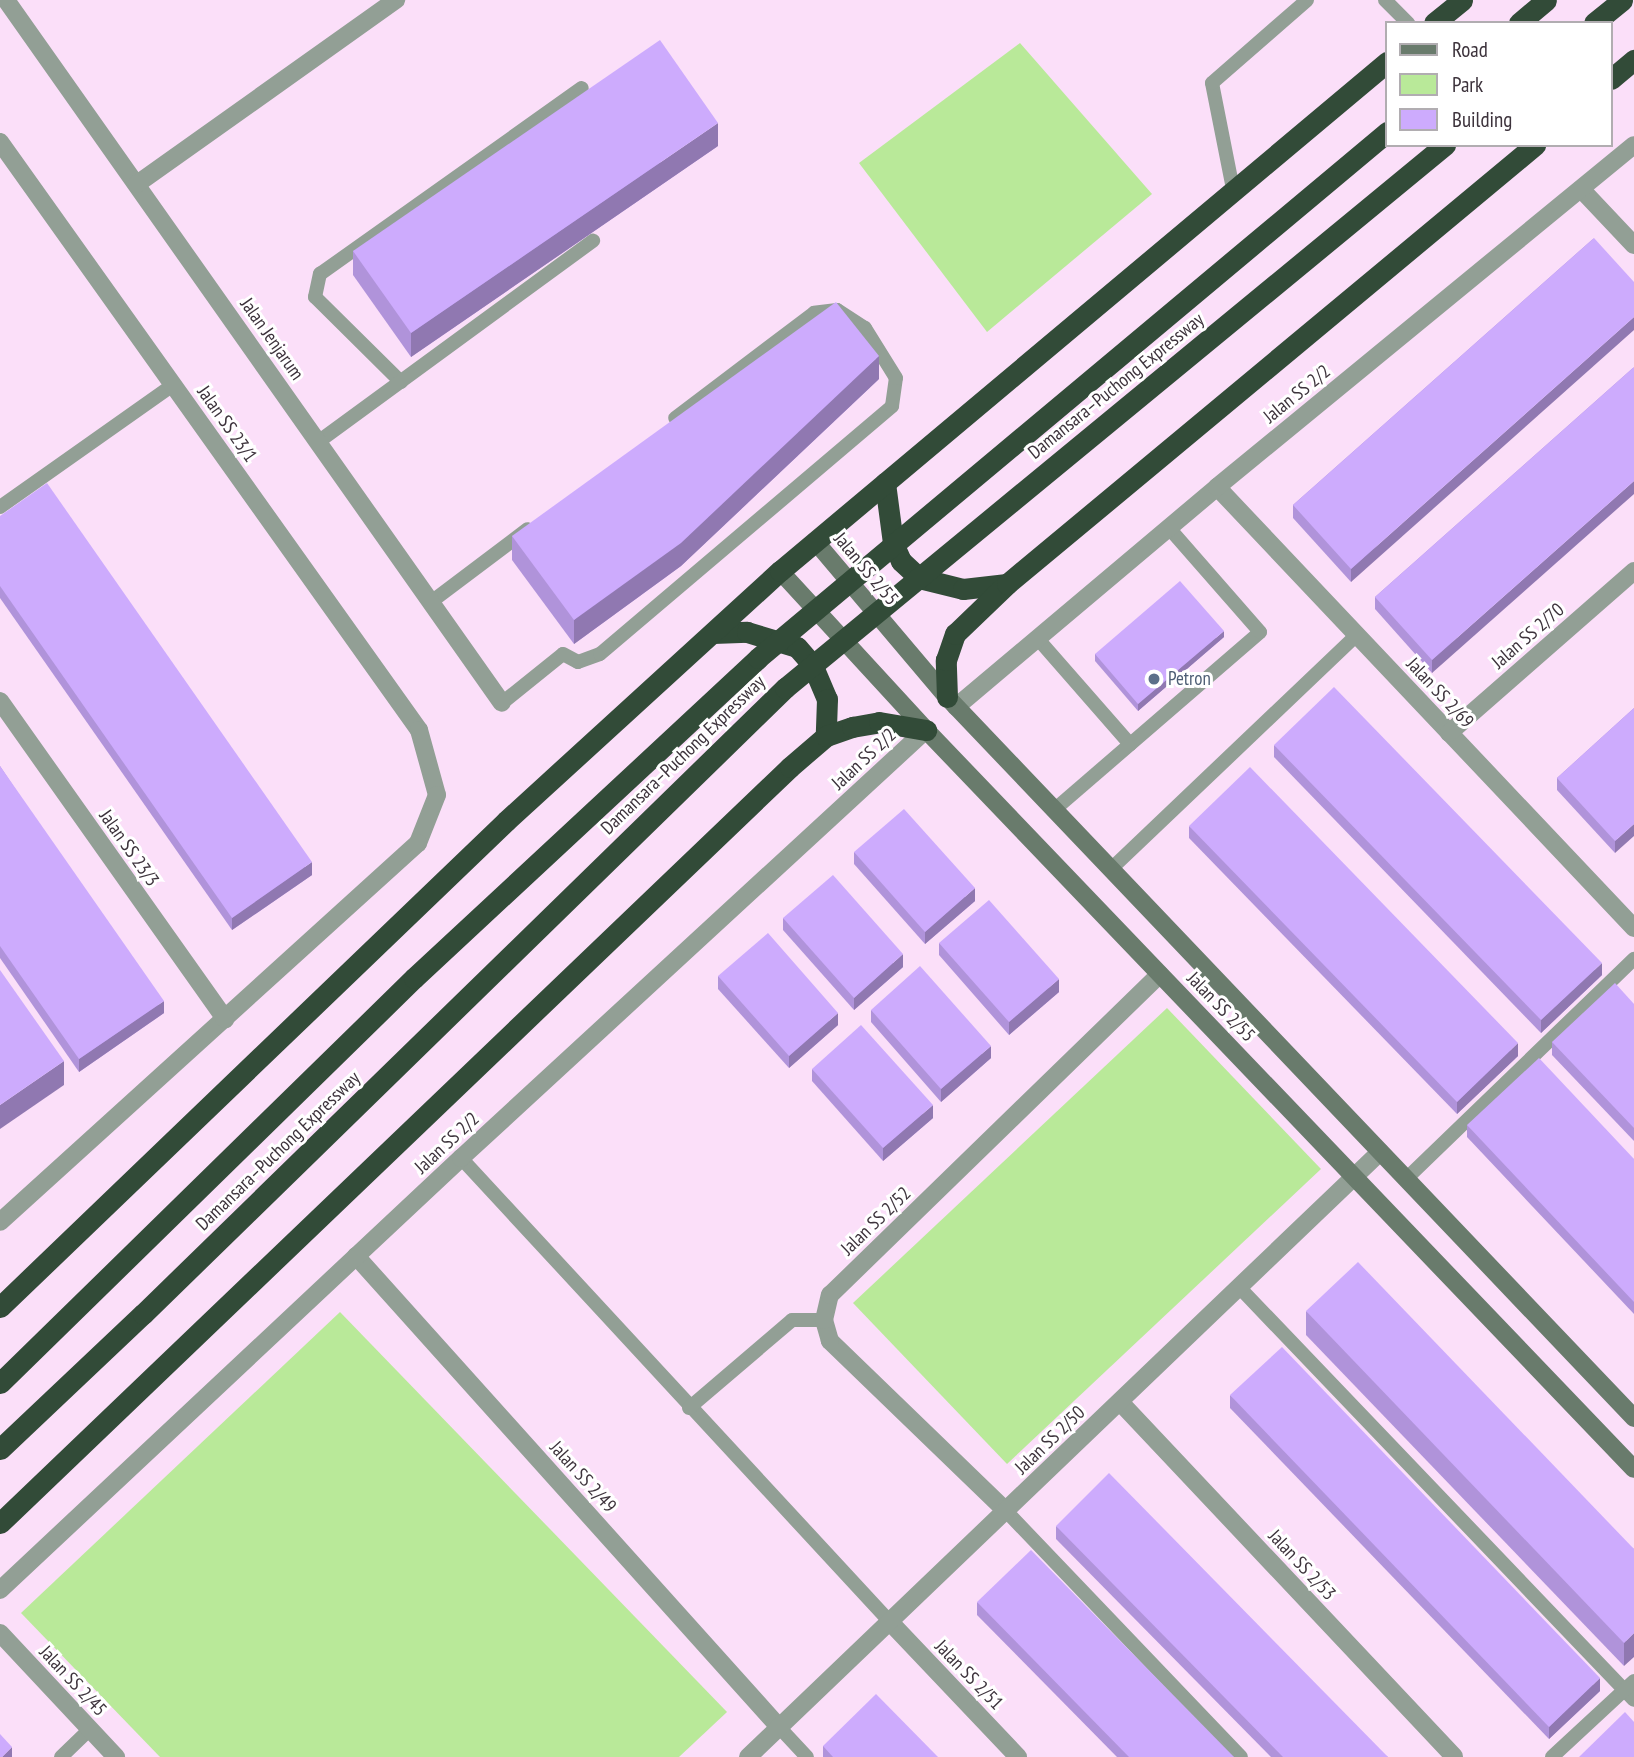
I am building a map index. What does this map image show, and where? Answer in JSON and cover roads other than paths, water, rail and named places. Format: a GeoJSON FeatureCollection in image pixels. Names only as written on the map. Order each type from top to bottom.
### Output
{"type":"FeatureCollection","features":[{"type":"Feature","properties":{"kind":"highway"},"geometry":{"type":"LineString","coordinates":[[1436,21],[1462,0]]}},
{"type":"Feature","properties":{"kind":"highway"},"geometry":{"type":"LineString","coordinates":[[1520,21],[1546,0]]}},
{"type":"Feature","properties":{"kind":"highway"},"geometry":{"type":"LineString","coordinates":[[1596,21],[1622,0]]}},
{"type":"Feature","properties":{"kind":"highway"},"geometry":{"type":"LineString","coordinates":[[1613,77],[1634,60]]}},
{"type":"Feature","properties":{"kind":"highway"},"geometry":{"type":"LineString","coordinates":[[0,1307],[506,821],[779,571],[1386,63]]}},
{"type":"Feature","properties":{"kind":"highway","name":"Damansara–Puchong Expressway"},"geometry":{"type":"LineString","coordinates":[[0,1383],[414,978],[758,657],[1386,133]]}},
{"type":"Feature","properties":{"kind":"highway","name":"Damansara–Puchong Expressway"},"geometry":{"type":"LineString","coordinates":[[0,1450],[144,1314],[785,688],[1443,147]]}},
{"type":"Feature","properties":{"kind":"highway"},"geometry":{"type":"LineString","coordinates":[[952,702],[946,660],[955,634],[1007,584],[1533,147]]}},
{"type":"Feature","properties":{"kind":"highway"},"geometry":{"type":"LineString","coordinates":[[885,483],[893,542],[901,561],[919,578],[963,589],[1007,584]]}},
{"type":"Feature","properties":{"kind":"highway"},"geometry":{"type":"LineString","coordinates":[[713,633],[747,632],[797,647],[812,664],[827,699],[826,736]]}},
{"type":"Feature","properties":{"kind":"highway"},"geometry":{"type":"LineString","coordinates":[[0,1523],[790,767],[826,736],[879,722],[926,730]]}},
{"type":"Feature","properties":{"kind":"street","name":"Jalan Jenjarum"},"geometry":{"type":"LineString","coordinates":[[6,0],[502,702]]}},
{"type":"Feature","properties":{"kind":"street"},"geometry":{"type":"LineString","coordinates":[[137,184],[396,0]]}},
{"type":"Feature","properties":{"kind":"street","name":"Jalan SS 23/1"},"geometry":{"type":"LineString","coordinates":[[0,142],[419,730],[437,795],[418,843],[225,1019]]}},
{"type":"Feature","properties":{"kind":"street","name":"Jalan SS 2/2"},"geometry":{"type":"LineString","coordinates":[[952,702],[1038,639],[1217,487],[1634,145]]}},
{"type":"Feature","properties":{"kind":"street"},"geometry":{"type":"LineString","coordinates":[[1581,189],[1634,245]]}},
{"type":"Feature","properties":{"kind":"street","name":"Jalan SS 2/69"},"geometry":{"type":"LineString","coordinates":[[1217,487],[1634,928]]}},
{"type":"Feature","properties":{"kind":"street","name":"Jalan SS 2/55"},"geometry":{"type":"LineString","coordinates":[[815,541],[952,702],[1634,1418]]}},
{"type":"Feature","properties":{"kind":"street","name":"Jalan SS 2/55"},"geometry":{"type":"LineString","coordinates":[[779,571],[926,730],[1634,1469]]}},
{"type":"Feature","properties":{"kind":"street","name":"Jalan SS 2/70"},"geometry":{"type":"LineString","coordinates":[[1449,733],[1634,571]]}},
{"type":"Feature","properties":{"kind":"street","name":"Jalan SS 23/3"},"geometry":{"type":"LineString","coordinates":[[0,701],[225,1019]]}},
{"type":"Feature","properties":{"kind":"street","name":"Jalan SS 2/2"},"geometry":{"type":"LineString","coordinates":[[0,1590],[461,1158],[926,730]]}},
{"type":"Feature","properties":{"kind":"street","name":"Jalan SS 2/52"},"geometry":{"type":"LineString","coordinates":[[824,1320],[830,1295],[1160,974]]}},
{"type":"Feature","properties":{"kind":"street"},"geometry":{"type":"LineString","coordinates":[[0,1222],[225,1019]]}},
{"type":"Feature","properties":{"kind":"street","name":"Jalan SS 2/50"},"geometry":{"type":"LineString","coordinates":[[748,1757],[1380,1152]]}},
{"type":"Feature","properties":{"kind":"street","name":"Jalan SS 2/49"},"geometry":{"type":"LineString","coordinates":[[356,1256],[779,1727]]}},
{"type":"Feature","properties":{"kind":"street"},"geometry":{"type":"LineString","coordinates":[[824,1320],[830,1341],[1006,1511]]}},
{"type":"Feature","properties":{"kind":"street","name":"Jalan SS 2/53"},"geometry":{"type":"LineString","coordinates":[[1120,1402],[1454,1757]]}},
{"type":"Feature","properties":{"kind":"street","name":"Jalan SS 2/51"},"geometry":{"type":"LineString","coordinates":[[890,1622],[1018,1757]]}},
{"type":"Feature","properties":{"kind":"street","name":"Jalan SS 2/45"},"geometry":{"type":"LineString","coordinates":[[0,1633],[116,1757]]}},
{"type":"Feature","properties":{"kind":"lane"},"geometry":{"type":"LineString","coordinates":[[1233,189],[1212,83],[1307,0]]}},
{"type":"Feature","properties":{"kind":"lane"},"geometry":{"type":"LineString","coordinates":[[1385,0],[1406,21]]}},
{"type":"Feature","properties":{"kind":"lane"},"geometry":{"type":"LineString","coordinates":[[401,382],[315,297],[320,274],[582,88]]}},
{"type":"Feature","properties":{"kind":"lane"},"geometry":{"type":"LineString","coordinates":[[318,442],[593,241]]}},
{"type":"Feature","properties":{"kind":"lane"},"geometry":{"type":"LineString","coordinates":[[502,702],[563,654],[578,662],[600,654],[892,406],[896,378],[865,328],[838,310],[814,313],[659,431]]}},
{"type":"Feature","properties":{"kind":"lane"},"geometry":{"type":"LineString","coordinates":[[0,507],[173,385]]}},
{"type":"Feature","properties":{"kind":"lane"},"geometry":{"type":"LineString","coordinates":[[431,602],[540,521]]}},
{"type":"Feature","properties":{"kind":"lane"},"geometry":{"type":"LineString","coordinates":[[1054,810],[1260,632],[1169,528]]}},
{"type":"Feature","properties":{"kind":"lane"},"geometry":{"type":"LineString","coordinates":[[1111,869],[1357,635]]}},
{"type":"Feature","properties":{"kind":"lane"},"geometry":{"type":"LineString","coordinates":[[1038,639],[1130,744]]}},
{"type":"Feature","properties":{"kind":"lane"},"geometry":{"type":"LineString","coordinates":[[1406,1179],[1634,959]]}},
{"type":"Feature","properties":{"kind":"lane"},"geometry":{"type":"LineString","coordinates":[[461,1158],[689,1408],[890,1622]]}},
{"type":"Feature","properties":{"kind":"lane"},"geometry":{"type":"LineString","coordinates":[[1239,1287],[1631,1690],[1552,1757]]}},
{"type":"Feature","properties":{"kind":"lane"},"geometry":{"type":"LineString","coordinates":[[689,1408],[792,1320],[824,1320]]}},
{"type":"Feature","properties":{"kind":"lane"},"geometry":{"type":"LineString","coordinates":[[1006,1511],[1241,1757]]}},
{"type":"Feature","properties":{"kind":"lane"},"geometry":{"type":"LineString","coordinates":[[779,1727],[807,1757]]}},
{"type":"Feature","properties":{"kind":"lane"},"geometry":{"type":"LineString","coordinates":[[61,1757],[90,1730]]}},
{"type":"Feature","properties":{"kind":"place","name":"Petron"},"geometry":{"type":"Point","coordinates":[1154,679]}}]}
